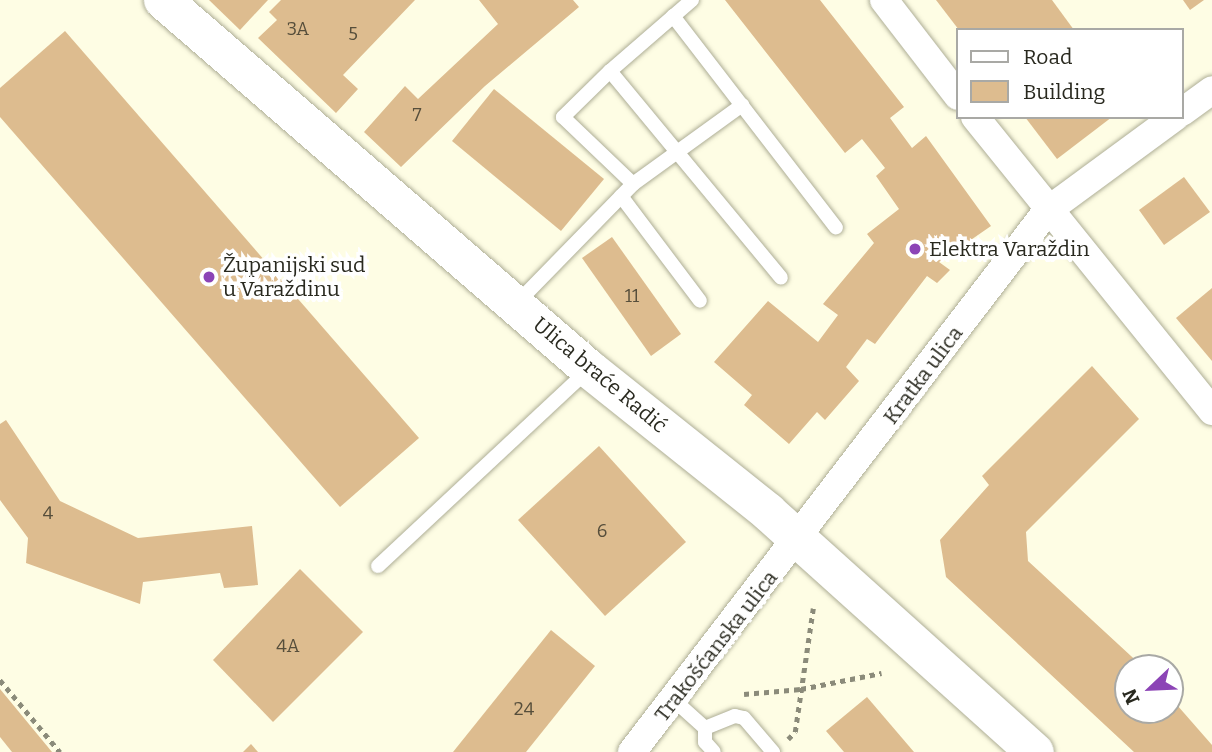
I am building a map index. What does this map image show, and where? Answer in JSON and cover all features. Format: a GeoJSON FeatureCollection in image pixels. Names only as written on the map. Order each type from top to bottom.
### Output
{"type":"FeatureCollection","features":[{"type":"Feature","properties":{"kind":"main road","name":"Ulica braće Radić"},"geometry":{"type":"LineString","coordinates":[[163,0],[589,369],[798,538],[1035,752]]}},
{"type":"Feature","properties":{"kind":"street"},"geometry":{"type":"LineString","coordinates":[[884,0],[956,93]]}},
{"type":"Feature","properties":{"kind":"street"},"geometry":{"type":"LineString","coordinates":[[1184,111],[1212,90]]}},
{"type":"Feature","properties":{"kind":"street"},"geometry":{"type":"LineString","coordinates":[[977,119],[1047,211],[1212,411]]}},
{"type":"Feature","properties":{"kind":"street","name":"Kratka ulica"},"geometry":{"type":"LineString","coordinates":[[798,538],[1047,211],[1172,119]]}},
{"type":"Feature","properties":{"kind":"street","name":"Trakošćanska ulica"},"geometry":{"type":"LineString","coordinates":[[632,752],[675,701],[798,538]]}},
{"type":"Feature","properties":{"kind":"lane"},"geometry":{"type":"LineString","coordinates":[[633,184],[563,117],[610,71],[692,0]]}},
{"type":"Feature","properties":{"kind":"lane"},"geometry":{"type":"LineString","coordinates":[[673,16],[836,228]]}},
{"type":"Feature","properties":{"kind":"lane"},"geometry":{"type":"LineString","coordinates":[[610,71],[781,278]]}},
{"type":"Feature","properties":{"kind":"lane"},"geometry":{"type":"LineString","coordinates":[[515,304],[633,184],[742,106]]}},
{"type":"Feature","properties":{"kind":"lane"},"geometry":{"type":"LineString","coordinates":[[621,196],[700,301]]}},
{"type":"Feature","properties":{"kind":"lane"},"geometry":{"type":"LineString","coordinates":[[378,566],[589,369]]}},
{"type":"Feature","properties":{"kind":"lane"},"geometry":{"type":"LineString","coordinates":[[675,701],[705,728],[705,742],[714,752]]}},
{"type":"Feature","properties":{"kind":"lane"},"geometry":{"type":"LineString","coordinates":[[705,728],[736,716],[744,718],[777,749]]}},
{"type":"Feature","properties":{"kind":"path"},"geometry":{"type":"LineString","coordinates":[[777,749],[795,732],[813,607]]}},
{"type":"Feature","properties":{"kind":"path"},"geometry":{"type":"LineString","coordinates":[[732,696],[801,689],[881,673]]}},
{"type":"Feature","properties":{"kind":"path"},"geometry":{"type":"LineString","coordinates":[[0,680],[60,752]]}},
{"type":"Feature","properties":{"kind":"building"},"geometry":{"type":"Polygon","coordinates":[[[209,0],[268,0],[240,30],[209,0]]]}},
{"type":"Feature","properties":{"kind":"building"},"geometry":{"type":"Polygon","coordinates":[[[281,0],[415,0],[343,75],[358,89],[336,113],[258,38],[277,20],[269,12],[281,0]]]}},
{"type":"Feature","properties":{"kind":"building"},"geometry":{"type":"Polygon","coordinates":[[[479,0],[573,0],[579,7],[485,86],[401,167],[364,132],[405,86],[418,99],[498,24],[479,0]]]}},
{"type":"Feature","properties":{"kind":"building"},"geometry":{"type":"Polygon","coordinates":[[[725,0],[820,0],[904,107],[890,118],[912,148],[926,136],[991,226],[939,262],[950,270],[937,283],[927,276],[875,344],[867,339],[846,367],[859,381],[825,420],[817,412],[789,444],[744,405],[752,395],[714,362],[768,301],[818,342],[838,315],[823,304],[874,243],[867,234],[899,209],[876,176],[885,168],[862,139],[845,153],[725,0]]]}},
{"type":"Feature","properties":{"kind":"building"},"geometry":{"type":"Polygon","coordinates":[[[936,0],[1052,0],[1073,28],[957,28],[936,0]]]}},
{"type":"Feature","properties":{"kind":"building"},"geometry":{"type":"Polygon","coordinates":[[[1183,0],[1204,0],[1190,10],[1183,0]]]}},
{"type":"Feature","properties":{"kind":"building","name":"Županijski sud u Varaždinu"},"geometry":{"type":"Polygon","coordinates":[[[65,31],[419,438],[340,507],[0,117],[0,88],[65,31]]]}},
{"type":"Feature","properties":{"kind":"building"},"geometry":{"type":"Polygon","coordinates":[[[494,89],[604,179],[561,231],[452,141],[494,89]]]}},
{"type":"Feature","properties":{"kind":"building"},"geometry":{"type":"Polygon","coordinates":[[[1027,119],[1109,119],[1057,159],[1027,119]]]}},
{"type":"Feature","properties":{"kind":"building"},"geometry":{"type":"Polygon","coordinates":[[[1184,177],[1210,212],[1164,245],[1139,210],[1184,177]]]}},
{"type":"Feature","properties":{"kind":"building"},"geometry":{"type":"Polygon","coordinates":[[[612,237],[681,334],[651,356],[582,258],[612,237]]]}},
{"type":"Feature","properties":{"kind":"building"},"geometry":{"type":"Polygon","coordinates":[[[1212,288],[1212,361],[1176,318],[1212,288]]]}},
{"type":"Feature","properties":{"kind":"building"},"geometry":{"type":"Polygon","coordinates":[[[1092,366],[1139,419],[1026,532],[1028,561],[1129,654],[1114,654],[1114,724],[1184,724],[1184,713],[1212,745],[1212,752],[1134,752],[946,577],[940,540],[989,485],[982,476],[1092,366]]]}},
{"type":"Feature","properties":{"kind":"building"},"geometry":{"type":"Polygon","coordinates":[[[6,420],[60,501],[138,538],[252,526],[258,585],[224,588],[220,573],[143,582],[140,604],[26,563],[28,538],[0,500],[0,424],[6,420]]]}},
{"type":"Feature","properties":{"kind":"building"},"geometry":{"type":"Polygon","coordinates":[[[599,446],[686,542],[605,616],[518,520],[599,446]]]}},
{"type":"Feature","properties":{"kind":"building"},"geometry":{"type":"Polygon","coordinates":[[[300,569],[363,632],[273,722],[213,660],[300,569]]]}},
{"type":"Feature","properties":{"kind":"building"},"geometry":{"type":"Polygon","coordinates":[[[551,630],[595,666],[526,752],[453,752],[551,630]]]}},
{"type":"Feature","properties":{"kind":"building"},"geometry":{"type":"Polygon","coordinates":[[[0,689],[52,752],[12,752],[0,737],[0,689]]]}},
{"type":"Feature","properties":{"kind":"building"},"geometry":{"type":"Polygon","coordinates":[[[867,697],[914,752],[844,752],[826,731],[867,697]]]}},
{"type":"Feature","properties":{"kind":"building"},"geometry":{"type":"Polygon","coordinates":[[[251,744],[258,752],[243,752],[251,744]]]}},
{"type":"Feature","properties":{"kind":"place","name":"Elektra Varaždin"},"geometry":{"type":"Point","coordinates":[915,249]}},
{"type":"Feature","properties":{"kind":"place","name":"Županijski sud u Varaždinu"},"geometry":{"type":"Point","coordinates":[209,277]}}]}
